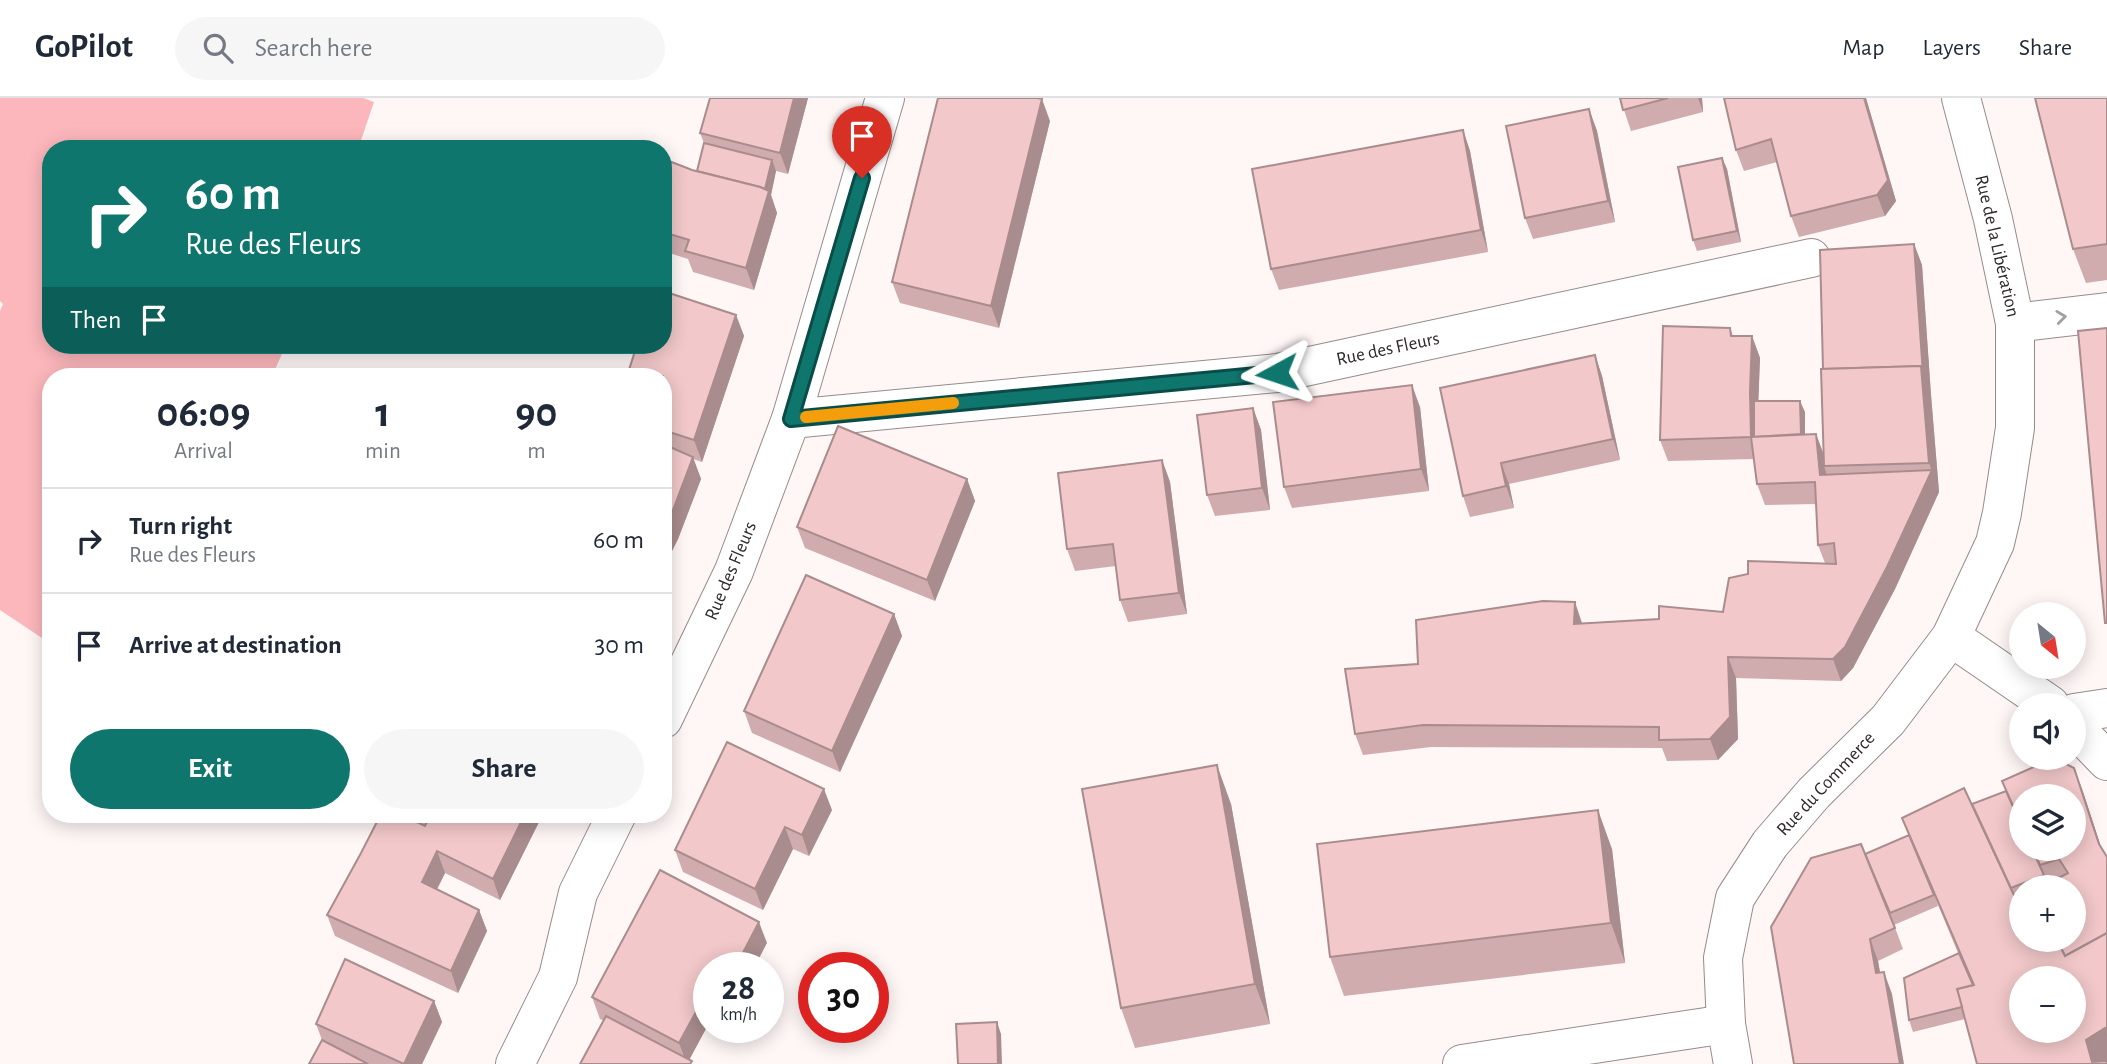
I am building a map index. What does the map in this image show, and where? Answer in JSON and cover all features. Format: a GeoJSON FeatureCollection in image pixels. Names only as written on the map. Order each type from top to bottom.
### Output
{"type":"FeatureCollection","features":[{"type":"Feature","properties":{"kind":"street","name":"Rue des Fleurs"},"geometry":{"type":"LineString","coordinates":[[672,700],[734,571],[791,419],[886,98]]}},
{"type":"Feature","properties":{"kind":"street","name":"Rue de la Libération"},"geometry":{"type":"LineString","coordinates":[[1951,637],[1994,542],[2002,513],[2015,428],[2015,323],[1993,219],[1961,98]]}},
{"type":"Feature","properties":{"kind":"street","name":"Rue des Fleurs"},"geometry":{"type":"LineString","coordinates":[[791,419],[1277,373],[1811,258]]}},
{"type":"Feature","properties":{"kind":"street"},"geometry":{"type":"LineString","coordinates":[[2015,323],[2107,312]]}},
{"type":"Feature","properties":{"kind":"street"},"geometry":{"type":"LineString","coordinates":[[1951,637],[2033,693]]}},
{"type":"Feature","properties":{"kind":"street","name":"Rue du Commerce"},"geometry":{"type":"LineString","coordinates":[[1733,1064],[1726,1024],[1723,958],[1735,898],[1770,844],[1814,793],[1888,720],[1951,637]]}},
{"type":"Feature","properties":{"kind":"street"},"geometry":{"type":"LineString","coordinates":[[2086,711],[2107,708]]}},
{"type":"Feature","properties":{"kind":"street"},"geometry":{"type":"LineString","coordinates":[[2086,739],[2107,761]]}},
{"type":"Feature","properties":{"kind":"street"},"geometry":{"type":"LineString","coordinates":[[515,1064],[558,977],[578,893],[613,823]]}},
{"type":"Feature","properties":{"kind":"street"},"geometry":{"type":"LineString","coordinates":[[1462,1064],[1726,1024]]}},
{"type":"Feature","properties":{"kind":"shaded area"},"geometry":{"type":"Polygon","coordinates":[[[0,98],[363,98],[374,102],[361,140],[42,140],[42,354],[282,354],[276,368],[42,368],[42,638],[0,610],[0,311],[3,304],[0,301],[0,98]]]}},
{"type":"Feature","properties":{"kind":"building"},"geometry":{"type":"Polygon","coordinates":[[[710,98],[794,98],[780,153],[700,133],[710,98]]]}},
{"type":"Feature","properties":{"kind":"building"},"geometry":{"type":"Polygon","coordinates":[[[938,98],[1042,99],[991,306],[892,282],[938,98]]]}},
{"type":"Feature","properties":{"kind":"building"},"geometry":{"type":"Polygon","coordinates":[[[1620,98],[1668,98],[1623,110],[1620,98]]]}},
{"type":"Feature","properties":{"kind":"building"},"geometry":{"type":"Polygon","coordinates":[[[1724,98],[1864,98],[1888,180],[1877,195],[1791,216],[1771,139],[1736,150],[1724,98]]]}},
{"type":"Feature","properties":{"kind":"building"},"geometry":{"type":"Polygon","coordinates":[[[2035,98],[2107,98],[2107,244],[2073,249],[2035,98]]]}},
{"type":"Feature","properties":{"kind":"building"},"geometry":{"type":"Polygon","coordinates":[[[1589,109],[1608,201],[1525,218],[1506,126],[1589,109]]]}},
{"type":"Feature","properties":{"kind":"building"},"geometry":{"type":"Polygon","coordinates":[[[1463,130],[1481,230],[1271,269],[1252,169],[1463,130]]]}},
{"type":"Feature","properties":{"kind":"building"},"geometry":{"type":"Polygon","coordinates":[[[704,143],[772,160],[765,189],[697,171],[704,143]]]}},
{"type":"Feature","properties":{"kind":"building"},"geometry":{"type":"Polygon","coordinates":[[[1722,158],[1737,231],[1693,240],[1678,167],[1722,158]]]}},
{"type":"Feature","properties":{"kind":"building"},"geometry":{"type":"Polygon","coordinates":[[[672,162],[769,191],[746,268],[685,251],[689,240],[672,235],[672,162]]]}},
{"type":"Feature","properties":{"kind":"building"},"geometry":{"type":"Polygon","coordinates":[[[1914,244],[1923,374],[1921,366],[1823,369],[1820,250],[1914,244]]]}},
{"type":"Feature","properties":{"kind":"building"},"geometry":{"type":"Polygon","coordinates":[[[672,294],[736,315],[694,440],[672,433],[672,368],[630,368],[634,354],[672,354],[672,294]]]}},
{"type":"Feature","properties":{"kind":"building"},"geometry":{"type":"Polygon","coordinates":[[[1663,326],[1730,328],[1731,336],[1752,336],[1751,437],[1660,440],[1663,326]]]}},
{"type":"Feature","properties":{"kind":"building"},"geometry":{"type":"Polygon","coordinates":[[[2107,328],[2107,623],[2105,623],[2078,331],[2107,328]]]}},
{"type":"Feature","properties":{"kind":"building"},"geometry":{"type":"Polygon","coordinates":[[[1595,355],[1613,439],[1501,463],[1506,486],[1463,496],[1440,388],[1595,355]]]}},
{"type":"Feature","properties":{"kind":"building"},"geometry":{"type":"Polygon","coordinates":[[[1921,366],[1929,463],[1824,466],[1821,369],[1921,366]]]}},
{"type":"Feature","properties":{"kind":"building"},"geometry":{"type":"Polygon","coordinates":[[[1412,385],[1421,469],[1284,487],[1273,402],[1412,385]]]}},
{"type":"Feature","properties":{"kind":"building"},"geometry":{"type":"Polygon","coordinates":[[[1754,401],[1800,401],[1801,434],[1754,437],[1754,401]]]}},
{"type":"Feature","properties":{"kind":"building"},"geometry":{"type":"Polygon","coordinates":[[[1253,408],[1262,488],[1207,495],[1197,415],[1253,408]]]}},
{"type":"Feature","properties":{"kind":"building"},"geometry":{"type":"Polygon","coordinates":[[[838,426],[967,479],[927,580],[797,527],[838,426]]]}},
{"type":"Feature","properties":{"kind":"building"},"geometry":{"type":"Polygon","coordinates":[[[1816,434],[1820,475],[1932,470],[1887,567],[1845,647],[1833,659],[1728,657],[1730,717],[1710,739],[1659,740],[1659,727],[1423,725],[1355,734],[1345,669],[1418,664],[1416,620],[1543,601],[1575,602],[1574,624],[1659,619],[1659,606],[1723,612],[1729,578],[1748,574],[1748,561],[1836,564],[1834,543],[1818,545],[1815,482],[1757,484],[1751,437],[1816,434]]]}},
{"type":"Feature","properties":{"kind":"building"},"geometry":{"type":"Polygon","coordinates":[[[672,448],[693,457],[672,513],[672,448]]]}},
{"type":"Feature","properties":{"kind":"building"},"geometry":{"type":"Polygon","coordinates":[[[1162,460],[1179,593],[1120,600],[1113,544],[1067,549],[1058,473],[1162,460]]]}},
{"type":"Feature","properties":{"kind":"building"},"geometry":{"type":"Polygon","coordinates":[[[806,575],[894,614],[832,751],[744,711],[806,575]]]}},
{"type":"Feature","properties":{"kind":"building"},"geometry":{"type":"Polygon","coordinates":[[[727,742],[824,789],[802,835],[785,827],[755,889],[675,850],[727,742]]]}},
{"type":"Feature","properties":{"kind":"building"},"geometry":{"type":"Polygon","coordinates":[[[1217,765],[1255,984],[1121,1008],[1082,789],[1217,765]]]}},
{"type":"Feature","properties":{"kind":"building"},"geometry":{"type":"Polygon","coordinates":[[[2027,770],[2075,770],[2079,784],[2009,784],[2009,797],[2002,781],[2027,770]]]}},
{"type":"Feature","properties":{"kind":"building"},"geometry":{"type":"Polygon","coordinates":[[[1964,788],[2009,885],[2009,952],[2063,952],[2065,956],[2072,952],[2086,952],[2086,944],[2107,933],[2107,1032],[2105,1028],[2086,1040],[2092,1062],[2107,1061],[2107,1064],[1977,1064],[1957,989],[1974,985],[1902,818],[1964,788]]]}},
{"type":"Feature","properties":{"kind":"building"},"geometry":{"type":"Polygon","coordinates":[[[2006,791],[2009,798],[2009,861],[2038,861],[2044,875],[2009,875],[2009,884],[1972,804],[2006,791]]]}},
{"type":"Feature","properties":{"kind":"building"},"geometry":{"type":"Polygon","coordinates":[[[2086,804],[2099,844],[2107,857],[2107,933],[2086,944],[2086,875],[2064,875],[2068,873],[2060,861],[2086,861],[2086,804]]]}},
{"type":"Feature","properties":{"kind":"building"},"geometry":{"type":"Polygon","coordinates":[[[1598,810],[1611,923],[1330,957],[1317,844],[1598,810]]]}},
{"type":"Feature","properties":{"kind":"building"},"geometry":{"type":"Polygon","coordinates":[[[376,823],[419,823],[425,826],[426,823],[521,823],[493,879],[437,851],[422,882],[479,910],[451,971],[327,915],[376,823]]]}},
{"type":"Feature","properties":{"kind":"building"},"geometry":{"type":"Polygon","coordinates":[[[1909,835],[1934,895],[1890,913],[1865,854],[1909,835]]]}},
{"type":"Feature","properties":{"kind":"building"},"geometry":{"type":"Polygon","coordinates":[[[1861,844],[1895,928],[1870,939],[1876,973],[1884,972],[1900,1064],[1794,1064],[1771,927],[1811,858],[1861,844]]]}},
{"type":"Feature","properties":{"kind":"building"},"geometry":{"type":"Polygon","coordinates":[[[660,870],[759,922],[743,952],[693,952],[693,1017],[679,1043],[592,997],[660,870]]]}},
{"type":"Feature","properties":{"kind":"building"},"geometry":{"type":"Polygon","coordinates":[[[1959,953],[1973,985],[1957,989],[1962,1007],[1909,1020],[1904,978],[1959,953]]]}},
{"type":"Feature","properties":{"kind":"building"},"geometry":{"type":"Polygon","coordinates":[[[345,959],[434,1001],[404,1064],[316,1024],[345,959]]]}},
{"type":"Feature","properties":{"kind":"building"},"geometry":{"type":"Polygon","coordinates":[[[606,1016],[692,1061],[690,1064],[580,1064],[606,1016]]]}},
{"type":"Feature","properties":{"kind":"building"},"geometry":{"type":"Polygon","coordinates":[[[997,1022],[998,1064],[958,1064],[956,1024],[997,1022]]]}},
{"type":"Feature","properties":{"kind":"building"},"geometry":{"type":"Polygon","coordinates":[[[322,1040],[368,1064],[309,1064],[322,1040]]]}},
{"type":"Feature","properties":{"kind":"slow traffic"},"geometry":{"type":"LineString","coordinates":[[806,417],[953,403]]}},
{"type":"Feature","properties":{"kind":"route"},"geometry":{"type":"LineString","coordinates":[[862,178],[791,419],[1277,373]]}}]}
